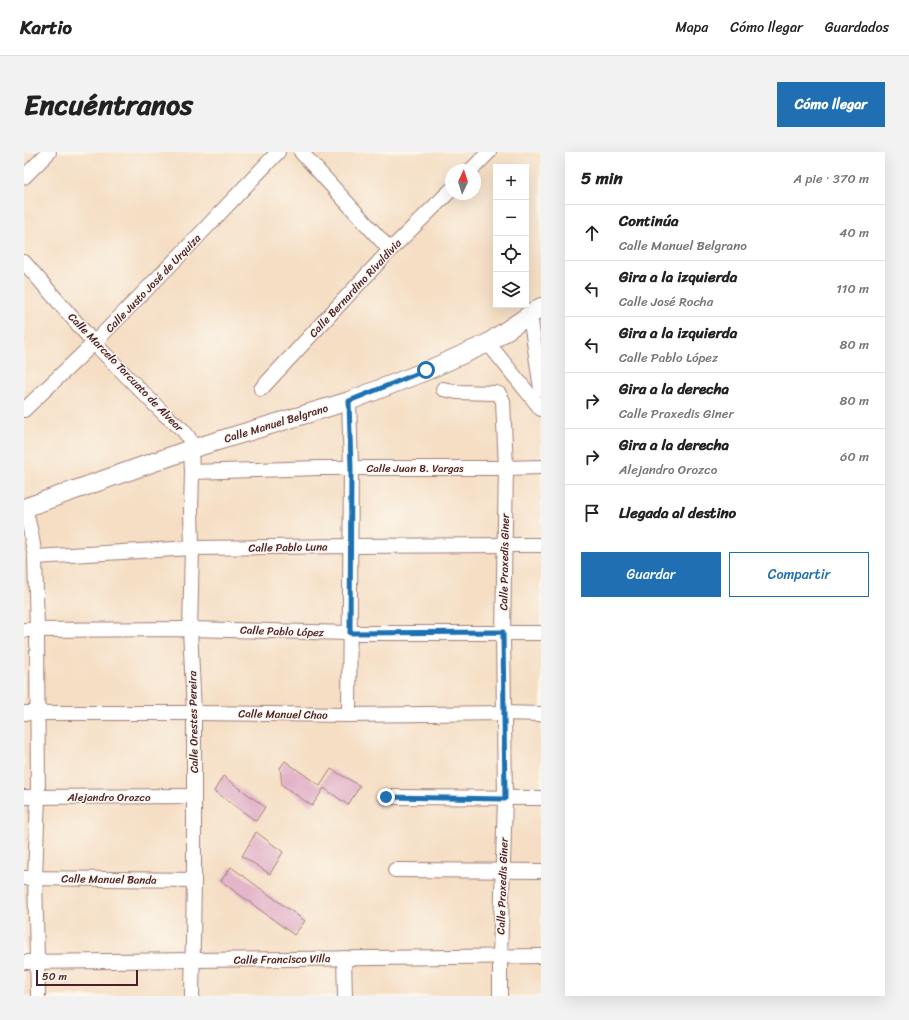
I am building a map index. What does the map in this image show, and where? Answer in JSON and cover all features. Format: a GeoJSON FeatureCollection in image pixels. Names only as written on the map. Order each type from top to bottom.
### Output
{"type":"FeatureCollection","features":[{"type":"Feature","properties":{"kind":"street"},"geometry":{"type":"LineString","coordinates":[[24,177],[48,152]]}},
{"type":"Feature","properties":{"kind":"street","name":"Calle Justo José de Urquiza"},"geometry":{"type":"LineString","coordinates":[[24,410],[94,343],[278,152]]}},
{"type":"Feature","properties":{"kind":"street"},"geometry":{"type":"LineString","coordinates":[[301,152],[390,250]]}},
{"type":"Feature","properties":{"kind":"street"},"geometry":{"type":"LineString","coordinates":[[477,164],[489,152]]}},
{"type":"Feature","properties":{"kind":"street","name":"Calle Bernardino Rivaldivia"},"geometry":{"type":"LineString","coordinates":[[260,389],[390,250],[445,196]]}},
{"type":"Feature","properties":{"kind":"street","name":"Calle Marcelo Torcuato de Alvear"},"geometry":{"type":"LineString","coordinates":[[24,262],[94,343],[164,414],[183,430],[189,438],[191,449]]}},
{"type":"Feature","properties":{"kind":"street"},"geometry":{"type":"LineString","coordinates":[[535,311],[541,389]]}},
{"type":"Feature","properties":{"kind":"street","name":"Calle Manuel Belgrano"},"geometry":{"type":"LineString","coordinates":[[25,508],[191,449],[349,401],[488,343],[535,311]]}},
{"type":"Feature","properties":{"kind":"street"},"geometry":{"type":"LineString","coordinates":[[488,343],[541,409]]}},
{"type":"Feature","properties":{"kind":"street","name":"Calle Praxedis Giner"},"geometry":{"type":"LineString","coordinates":[[443,389],[457,392],[491,392],[499,394],[503,401],[506,468],[503,632],[505,799],[500,996]]}},
{"type":"Feature","properties":{"kind":"street"},"geometry":{"type":"LineString","coordinates":[[349,401],[351,468],[350,714]]}},
{"type":"Feature","properties":{"kind":"street","name":"Calle Orestes Pereira"},"geometry":{"type":"LineString","coordinates":[[191,449],[192,472],[190,511],[192,548],[190,629],[194,713],[192,996]]}},
{"type":"Feature","properties":{"kind":"street","name":"Calle Juan B. Vargas"},"geometry":{"type":"LineString","coordinates":[[192,472],[351,468],[541,467]]}},
{"type":"Feature","properties":{"kind":"street"},"geometry":{"type":"LineString","coordinates":[[25,508],[32,533],[35,557],[31,630],[30,962],[38,996]]}},
{"type":"Feature","properties":{"kind":"street","name":"Calle Pablo Luna"},"geometry":{"type":"LineString","coordinates":[[35,557],[192,548],[541,545]]}},
{"type":"Feature","properties":{"kind":"street","name":"Calle Pablo López"},"geometry":{"type":"LineString","coordinates":[[31,630],[190,629],[350,633],[541,632]]}},
{"type":"Feature","properties":{"kind":"street","name":"Calle Manuel Chao"},"geometry":{"type":"LineString","coordinates":[[30,713],[541,714]]}},
{"type":"Feature","properties":{"kind":"street","name":"Alejandro Orozco"},"geometry":{"type":"LineString","coordinates":[[31,797],[194,796]]}},
{"type":"Feature","properties":{"kind":"street"},"geometry":{"type":"LineString","coordinates":[[386,797],[505,799],[541,798]]}},
{"type":"Feature","properties":{"kind":"street"},"geometry":{"type":"LineString","coordinates":[[395,870],[541,871]]}},
{"type":"Feature","properties":{"kind":"street","name":"Calle Manuel Banda"},"geometry":{"type":"LineString","coordinates":[[30,878],[194,880]]}},
{"type":"Feature","properties":{"kind":"street","name":"Calle Francisco Villa"},"geometry":{"type":"LineString","coordinates":[[30,962],[541,956]]}},
{"type":"Feature","properties":{"kind":"street"},"geometry":{"type":"LineString","coordinates":[[344,958],[344,996]]}},
{"type":"Feature","properties":{"kind":"building"},"geometry":{"type":"Polygon","coordinates":[[[285,761],[320,786],[331,769],[360,786],[348,805],[324,788],[312,806],[282,785],[280,768],[285,761]]]}},
{"type":"Feature","properties":{"kind":"building"},"geometry":{"type":"Polygon","coordinates":[[[223,776],[265,807],[256,821],[214,791],[223,776]]]}},
{"type":"Feature","properties":{"kind":"building"},"geometry":{"type":"Polygon","coordinates":[[[256,832],[283,852],[270,874],[242,856],[256,832]]]}},
{"type":"Feature","properties":{"kind":"building"},"geometry":{"type":"Polygon","coordinates":[[[231,867],[305,921],[294,935],[221,881],[231,867]]]}},
{"type":"Feature","properties":{"kind":"route"},"geometry":{"type":"LineString","coordinates":[[386,797],[505,799],[503,632],[350,633],[351,468],[349,401],[426,370]]}}]}
